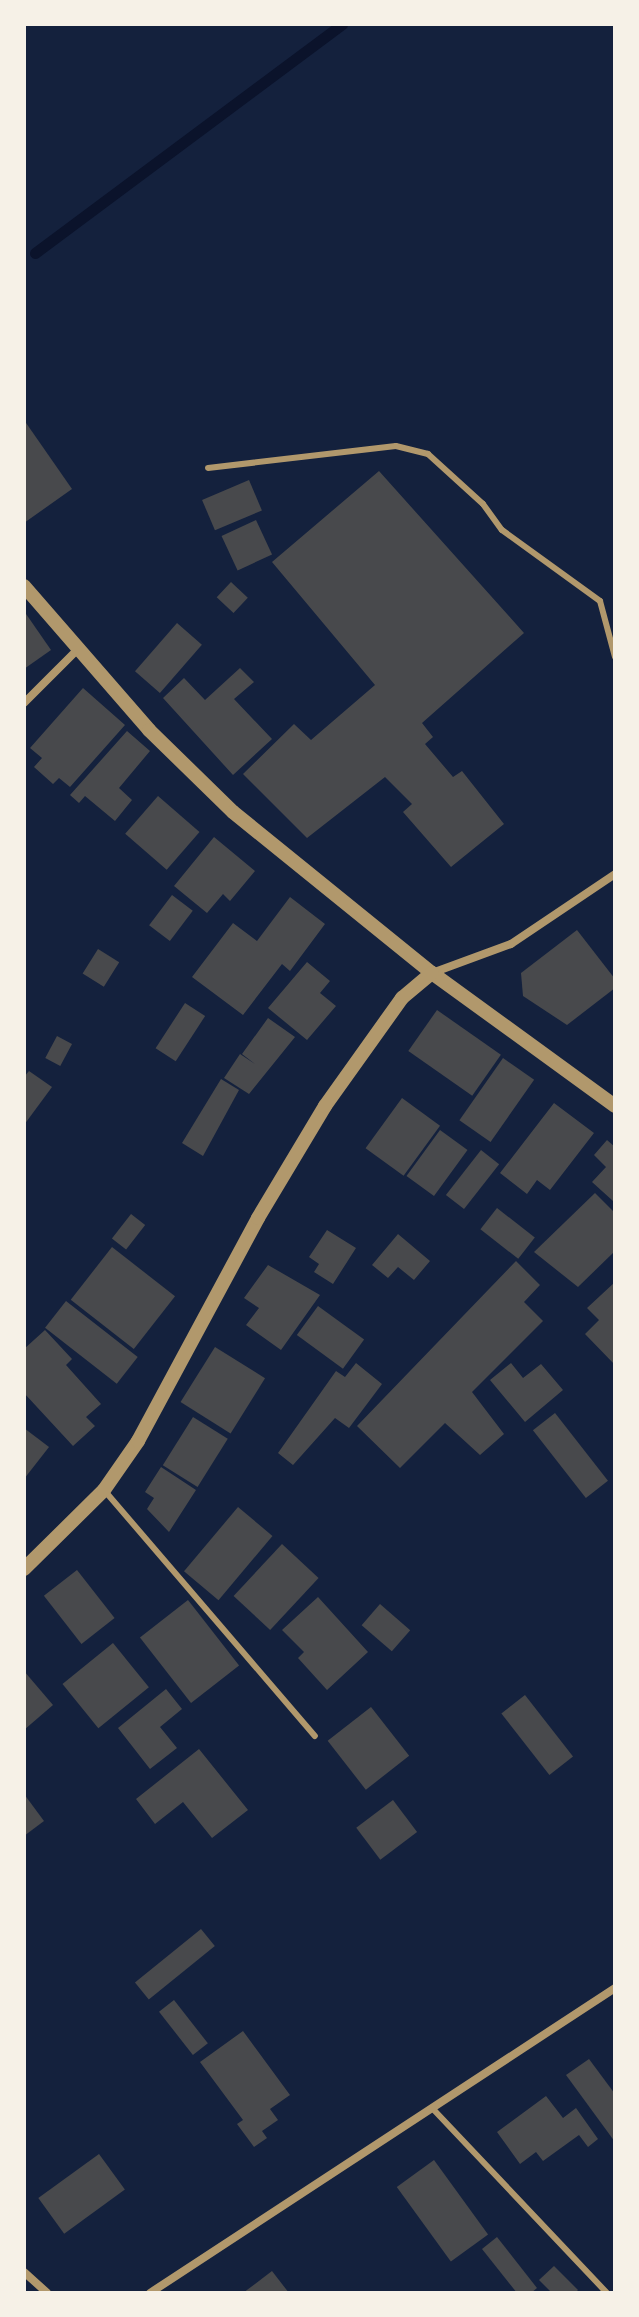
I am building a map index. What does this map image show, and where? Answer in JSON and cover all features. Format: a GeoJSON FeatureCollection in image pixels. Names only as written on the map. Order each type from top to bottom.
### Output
{"type":"FeatureCollection","features":[{"type":"Feature","properties":{"kind":"street"},"geometry":{"type":"LineString","coordinates":[[24,586],[77,650],[233,812],[432,973],[615,1106]]}},
{"type":"Feature","properties":{"kind":"street"},"geometry":{"type":"LineString","coordinates":[[24,703],[77,650]]}},
{"type":"Feature","properties":{"kind":"street"},"geometry":{"type":"LineString","coordinates":[[24,1569],[104,1490],[138,1441],[258,1218],[325,1106],[402,998],[432,973],[511,944],[615,874]]}},
{"type":"Feature","properties":{"kind":"street"},"geometry":{"type":"LineString","coordinates":[[150,2293],[615,1988]]}},
{"type":"Feature","properties":{"kind":"street"},"geometry":{"type":"LineString","coordinates":[[24,2272],[47,2293]]}},
{"type":"Feature","properties":{"kind":"lane"},"geometry":{"type":"LineString","coordinates":[[208,468],[396,446],[428,454],[483,504],[502,530],[600,601],[615,657]]}},
{"type":"Feature","properties":{"kind":"lane"},"geometry":{"type":"LineString","coordinates":[[104,1490],[315,1736]]}},
{"type":"Feature","properties":{"kind":"lane"},"geometry":{"type":"LineString","coordinates":[[433,2109],[607,2293]]}},
{"type":"Feature","properties":{"kind":"building"},"geometry":{"type":"Polygon","coordinates":[[[24,420],[72,489],[24,523],[24,420]]]}},
{"type":"Feature","properties":{"kind":"building"},"geometry":{"type":"Polygon","coordinates":[[[379,471],[524,633],[422,723],[433,737],[425,744],[453,777],[462,771],[504,824],[451,867],[403,812],[412,804],[385,777],[307,838],[243,774],[294,724],[311,740],[375,685],[272,562],[379,471]]]}},
{"type":"Feature","properties":{"kind":"building"},"geometry":{"type":"Polygon","coordinates":[[[249,480],[262,510],[215,530],[202,500],[249,480]]]}},
{"type":"Feature","properties":{"kind":"building"},"geometry":{"type":"Polygon","coordinates":[[[256,520],[272,554],[238,570],[222,536],[256,520]]]}},
{"type":"Feature","properties":{"kind":"building"},"geometry":{"type":"Polygon","coordinates":[[[231,582],[248,598],[233,613],[217,597],[231,582]]]}},
{"type":"Feature","properties":{"kind":"building"},"geometry":{"type":"Polygon","coordinates":[[[24,611],[51,650],[24,669],[24,611]]]}},
{"type":"Feature","properties":{"kind":"building"},"geometry":{"type":"Polygon","coordinates":[[[177,623],[202,645],[160,693],[135,671],[177,623]]]}},
{"type":"Feature","properties":{"kind":"building"},"geometry":{"type":"Polygon","coordinates":[[[240,668],[254,682],[234,699],[272,739],[233,775],[163,698],[184,678],[205,700],[240,668]]]}},
{"type":"Feature","properties":{"kind":"building"},"geometry":{"type":"Polygon","coordinates":[[[83,688],[125,725],[70,787],[59,778],[53,784],[34,767],[42,758],[30,748],[83,688]]]}},
{"type":"Feature","properties":{"kind":"building"},"geometry":{"type":"Polygon","coordinates":[[[127,731],[150,751],[119,788],[132,800],[115,821],[85,796],[79,803],[70,795],[127,731]]]}},
{"type":"Feature","properties":{"kind":"building"},"geometry":{"type":"Polygon","coordinates":[[[158,796],[200,832],[167,870],[125,834],[158,796]]]}},
{"type":"Feature","properties":{"kind":"building"},"geometry":{"type":"Polygon","coordinates":[[[214,837],[255,871],[230,901],[223,894],[207,913],[174,886],[214,837]]]}},
{"type":"Feature","properties":{"kind":"building"},"geometry":{"type":"Polygon","coordinates":[[[172,895],[193,911],[170,941],[149,925],[172,895]]]}},
{"type":"Feature","properties":{"kind":"building"},"geometry":{"type":"Polygon","coordinates":[[[290,897],[325,924],[290,971],[282,964],[243,1015],[192,977],[233,923],[257,941],[290,897]]]}},
{"type":"Feature","properties":{"kind":"building"},"geometry":{"type":"Polygon","coordinates":[[[577,930],[615,979],[615,988],[567,1025],[523,996],[521,973],[577,930]]]}},
{"type":"Feature","properties":{"kind":"building"},"geometry":{"type":"Polygon","coordinates":[[[98,949],[119,962],[104,987],[83,974],[98,949]]]}},
{"type":"Feature","properties":{"kind":"building"},"geometry":{"type":"Polygon","coordinates":[[[307,962],[330,981],[320,993],[336,1006],[307,1040],[268,1008],[307,962]]]}},
{"type":"Feature","properties":{"kind":"building"},"geometry":{"type":"Polygon","coordinates":[[[185,1003],[205,1016],[176,1061],[156,1048],[185,1003]]]}},
{"type":"Feature","properties":{"kind":"building"},"geometry":{"type":"Polygon","coordinates":[[[437,1010],[501,1055],[472,1096],[408,1051],[437,1010]]]}},
{"type":"Feature","properties":{"kind":"building"},"geometry":{"type":"Polygon","coordinates":[[[268,1018],[295,1037],[249,1094],[224,1078],[240,1054],[255,1064],[242,1054],[268,1018]]]}},
{"type":"Feature","properties":{"kind":"building"},"geometry":{"type":"Polygon","coordinates":[[[57,1036],[72,1044],[60,1066],[45,1058],[57,1036]]]}},
{"type":"Feature","properties":{"kind":"building"},"geometry":{"type":"Polygon","coordinates":[[[503,1058],[534,1080],[491,1142],[459,1120],[503,1058]]]}},
{"type":"Feature","properties":{"kind":"building"},"geometry":{"type":"Polygon","coordinates":[[[29,1071],[52,1087],[24,1125],[24,1077],[29,1071]]]}},
{"type":"Feature","properties":{"kind":"building"},"geometry":{"type":"Polygon","coordinates":[[[221,1079],[239,1090],[203,1156],[182,1143],[221,1079]]]}},
{"type":"Feature","properties":{"kind":"building"},"geometry":{"type":"Polygon","coordinates":[[[402,1098],[440,1126],[404,1176],[366,1148],[402,1098]]]}},
{"type":"Feature","properties":{"kind":"building"},"geometry":{"type":"Polygon","coordinates":[[[554,1103],[594,1133],[550,1190],[537,1180],[527,1194],[500,1173],[554,1103]]]}},
{"type":"Feature","properties":{"kind":"building"},"geometry":{"type":"Polygon","coordinates":[[[440,1130],[468,1150],[434,1196],[406,1176],[440,1130]]]}},
{"type":"Feature","properties":{"kind":"building"},"geometry":{"type":"Polygon","coordinates":[[[607,1140],[615,1147],[613,1201],[592,1182],[606,1167],[594,1155],[607,1140]]]}},
{"type":"Feature","properties":{"kind":"building"},"geometry":{"type":"Polygon","coordinates":[[[481,1150],[499,1164],[464,1209],[446,1195],[481,1150]]]}},
{"type":"Feature","properties":{"kind":"building"},"geometry":{"type":"Polygon","coordinates":[[[595,1193],[615,1213],[615,1251],[578,1287],[534,1252],[595,1193]]]}},
{"type":"Feature","properties":{"kind":"building"},"geometry":{"type":"Polygon","coordinates":[[[497,1208],[535,1238],[518,1259],[480,1229],[497,1208]]]}},
{"type":"Feature","properties":{"kind":"building"},"geometry":{"type":"Polygon","coordinates":[[[131,1214],[145,1225],[126,1250],[112,1238],[131,1214]]]}},
{"type":"Feature","properties":{"kind":"building"},"geometry":{"type":"Polygon","coordinates":[[[327,1230],[356,1248],[333,1284],[314,1272],[319,1264],[309,1257],[327,1230]]]}},
{"type":"Feature","properties":{"kind":"building"},"geometry":{"type":"Polygon","coordinates":[[[398,1234],[430,1261],[414,1280],[398,1267],[388,1278],[372,1265],[398,1234]]]}},
{"type":"Feature","properties":{"kind":"building"},"geometry":{"type":"Polygon","coordinates":[[[112,1247],[175,1296],[134,1349],[71,1300],[112,1247]]]}},
{"type":"Feature","properties":{"kind":"building"},"geometry":{"type":"Polygon","coordinates":[[[516,1261],[540,1285],[524,1302],[543,1321],[472,1392],[504,1434],[480,1455],[445,1423],[400,1468],[357,1426],[516,1261]]]}},
{"type":"Feature","properties":{"kind":"building"},"geometry":{"type":"Polygon","coordinates":[[[268,1265],[320,1295],[281,1350],[246,1325],[259,1308],[244,1298],[268,1265]]]}},
{"type":"Feature","properties":{"kind":"building"},"geometry":{"type":"Polygon","coordinates":[[[615,1282],[615,1365],[585,1334],[599,1320],[587,1308],[615,1282]]]}},
{"type":"Feature","properties":{"kind":"building"},"geometry":{"type":"Polygon","coordinates":[[[66,1301],[138,1357],[117,1384],[45,1328],[66,1301]]]}},
{"type":"Feature","properties":{"kind":"building"},"geometry":{"type":"Polygon","coordinates":[[[318,1306],[364,1340],[343,1369],[297,1335],[318,1306]]]}},
{"type":"Feature","properties":{"kind":"building"},"geometry":{"type":"Polygon","coordinates":[[[45,1330],[72,1359],[66,1365],[101,1404],[86,1417],[95,1426],[73,1446],[24,1393],[24,1349],[45,1330]]]}},
{"type":"Feature","properties":{"kind":"building"},"geometry":{"type":"Polygon","coordinates":[[[215,1347],[265,1378],[231,1433],[181,1402],[215,1347]]]}},
{"type":"Feature","properties":{"kind":"building"},"geometry":{"type":"Polygon","coordinates":[[[356,1363],[382,1384],[349,1428],[335,1418],[293,1465],[278,1453],[336,1371],[345,1377],[356,1363]]]}},
{"type":"Feature","properties":{"kind":"building"},"geometry":{"type":"Polygon","coordinates":[[[511,1363],[523,1378],[541,1364],[563,1390],[525,1422],[490,1380],[511,1363]]]}},
{"type":"Feature","properties":{"kind":"building"},"geometry":{"type":"Polygon","coordinates":[[[555,1413],[608,1481],[586,1498],[533,1430],[555,1413]]]}},
{"type":"Feature","properties":{"kind":"building"},"geometry":{"type":"Polygon","coordinates":[[[193,1417],[228,1439],[198,1487],[163,1465],[193,1417]]]}},
{"type":"Feature","properties":{"kind":"building"},"geometry":{"type":"Polygon","coordinates":[[[24,1428],[49,1447],[24,1479],[24,1428]]]}},
{"type":"Feature","properties":{"kind":"building"},"geometry":{"type":"Polygon","coordinates":[[[161,1467],[196,1490],[169,1532],[147,1509],[154,1498],[145,1492],[161,1467]]]}},
{"type":"Feature","properties":{"kind":"building"},"geometry":{"type":"Polygon","coordinates":[[[238,1507],[272,1536],[218,1600],[184,1571],[238,1507]]]}},
{"type":"Feature","properties":{"kind":"building"},"geometry":{"type":"Polygon","coordinates":[[[282,1544],[319,1578],[270,1630],[234,1596],[282,1544]]]}},
{"type":"Feature","properties":{"kind":"building"},"geometry":{"type":"Polygon","coordinates":[[[77,1570],[115,1618],[81,1644],[44,1596],[77,1570]]]}},
{"type":"Feature","properties":{"kind":"building"},"geometry":{"type":"Polygon","coordinates":[[[318,1597],[368,1652],[327,1690],[298,1658],[304,1652],[282,1630],[318,1597]]]}},
{"type":"Feature","properties":{"kind":"building"},"geometry":{"type":"Polygon","coordinates":[[[188,1600],[239,1665],[191,1703],[140,1638],[188,1600]]]}},
{"type":"Feature","properties":{"kind":"building"},"geometry":{"type":"Polygon","coordinates":[[[380,1604],[410,1630],[392,1651],[362,1625],[380,1604]]]}},
{"type":"Feature","properties":{"kind":"building"},"geometry":{"type":"Polygon","coordinates":[[[113,1643],[149,1687],[98,1728],[62,1684],[113,1643]]]}},
{"type":"Feature","properties":{"kind":"building"},"geometry":{"type":"Polygon","coordinates":[[[24,1671],[53,1705],[24,1730],[24,1671]]]}},
{"type":"Feature","properties":{"kind":"building"},"geometry":{"type":"Polygon","coordinates":[[[166,1689],[182,1709],[160,1727],[177,1748],[150,1769],[118,1728],[166,1689]]]}},
{"type":"Feature","properties":{"kind":"building"},"geometry":{"type":"Polygon","coordinates":[[[525,1695],[573,1756],[549,1775],[501,1713],[525,1695]]]}},
{"type":"Feature","properties":{"kind":"building"},"geometry":{"type":"Polygon","coordinates":[[[371,1707],[409,1756],[366,1790],[328,1741],[371,1707]]]}},
{"type":"Feature","properties":{"kind":"building"},"geometry":{"type":"Polygon","coordinates":[[[199,1749],[248,1810],[212,1838],[183,1802],[155,1824],[136,1799],[199,1749]]]}},
{"type":"Feature","properties":{"kind":"building"},"geometry":{"type":"Polygon","coordinates":[[[24,1794],[44,1821],[24,1836],[24,1794]]]}},
{"type":"Feature","properties":{"kind":"building"},"geometry":{"type":"Polygon","coordinates":[[[393,1800],[417,1832],[380,1860],[356,1828],[393,1800]]]}},
{"type":"Feature","properties":{"kind":"building"},"geometry":{"type":"Polygon","coordinates":[[[201,1929],[215,1946],[149,2000],[135,1982],[201,1929]]]}},
{"type":"Feature","properties":{"kind":"building"},"geometry":{"type":"Polygon","coordinates":[[[174,2000],[208,2043],[193,2055],[159,2012],[174,2000]]]}},
{"type":"Feature","properties":{"kind":"building"},"geometry":{"type":"Polygon","coordinates":[[[243,2031],[290,2095],[270,2109],[278,2120],[262,2131],[267,2138],[254,2147],[237,2124],[243,2120],[200,2062],[243,2031]]]}},
{"type":"Feature","properties":{"kind":"building"},"geometry":{"type":"Polygon","coordinates":[[[589,2059],[615,2094],[615,2142],[566,2075],[589,2059]]]}},
{"type":"Feature","properties":{"kind":"building"},"geometry":{"type":"Polygon","coordinates":[[[546,2096],[563,2118],[576,2108],[598,2139],[588,2147],[579,2135],[543,2161],[536,2152],[520,2164],[497,2132],[546,2096]]]}},
{"type":"Feature","properties":{"kind":"building"},"geometry":{"type":"Polygon","coordinates":[[[99,2154],[125,2190],[64,2234],[38,2198],[99,2154]]]}},
{"type":"Feature","properties":{"kind":"building"},"geometry":{"type":"Polygon","coordinates":[[[434,2160],[488,2234],[451,2261],[397,2187],[434,2160]]]}},
{"type":"Feature","properties":{"kind":"building"},"geometry":{"type":"Polygon","coordinates":[[[497,2237],[537,2288],[531,2293],[517,2293],[482,2249],[497,2237]]]}},
{"type":"Feature","properties":{"kind":"building"},"geometry":{"type":"Polygon","coordinates":[[[554,2266],[578,2290],[575,2293],[552,2293],[539,2280],[554,2266]]]}},
{"type":"Feature","properties":{"kind":"building"},"geometry":{"type":"Polygon","coordinates":[[[272,2271],[289,2293],[243,2293],[272,2271]]]}},
{"type":"Feature","properties":{"kind":"waterway"},"geometry":{"type":"LineString","coordinates":[[35,253],[342,24]]}}]}
